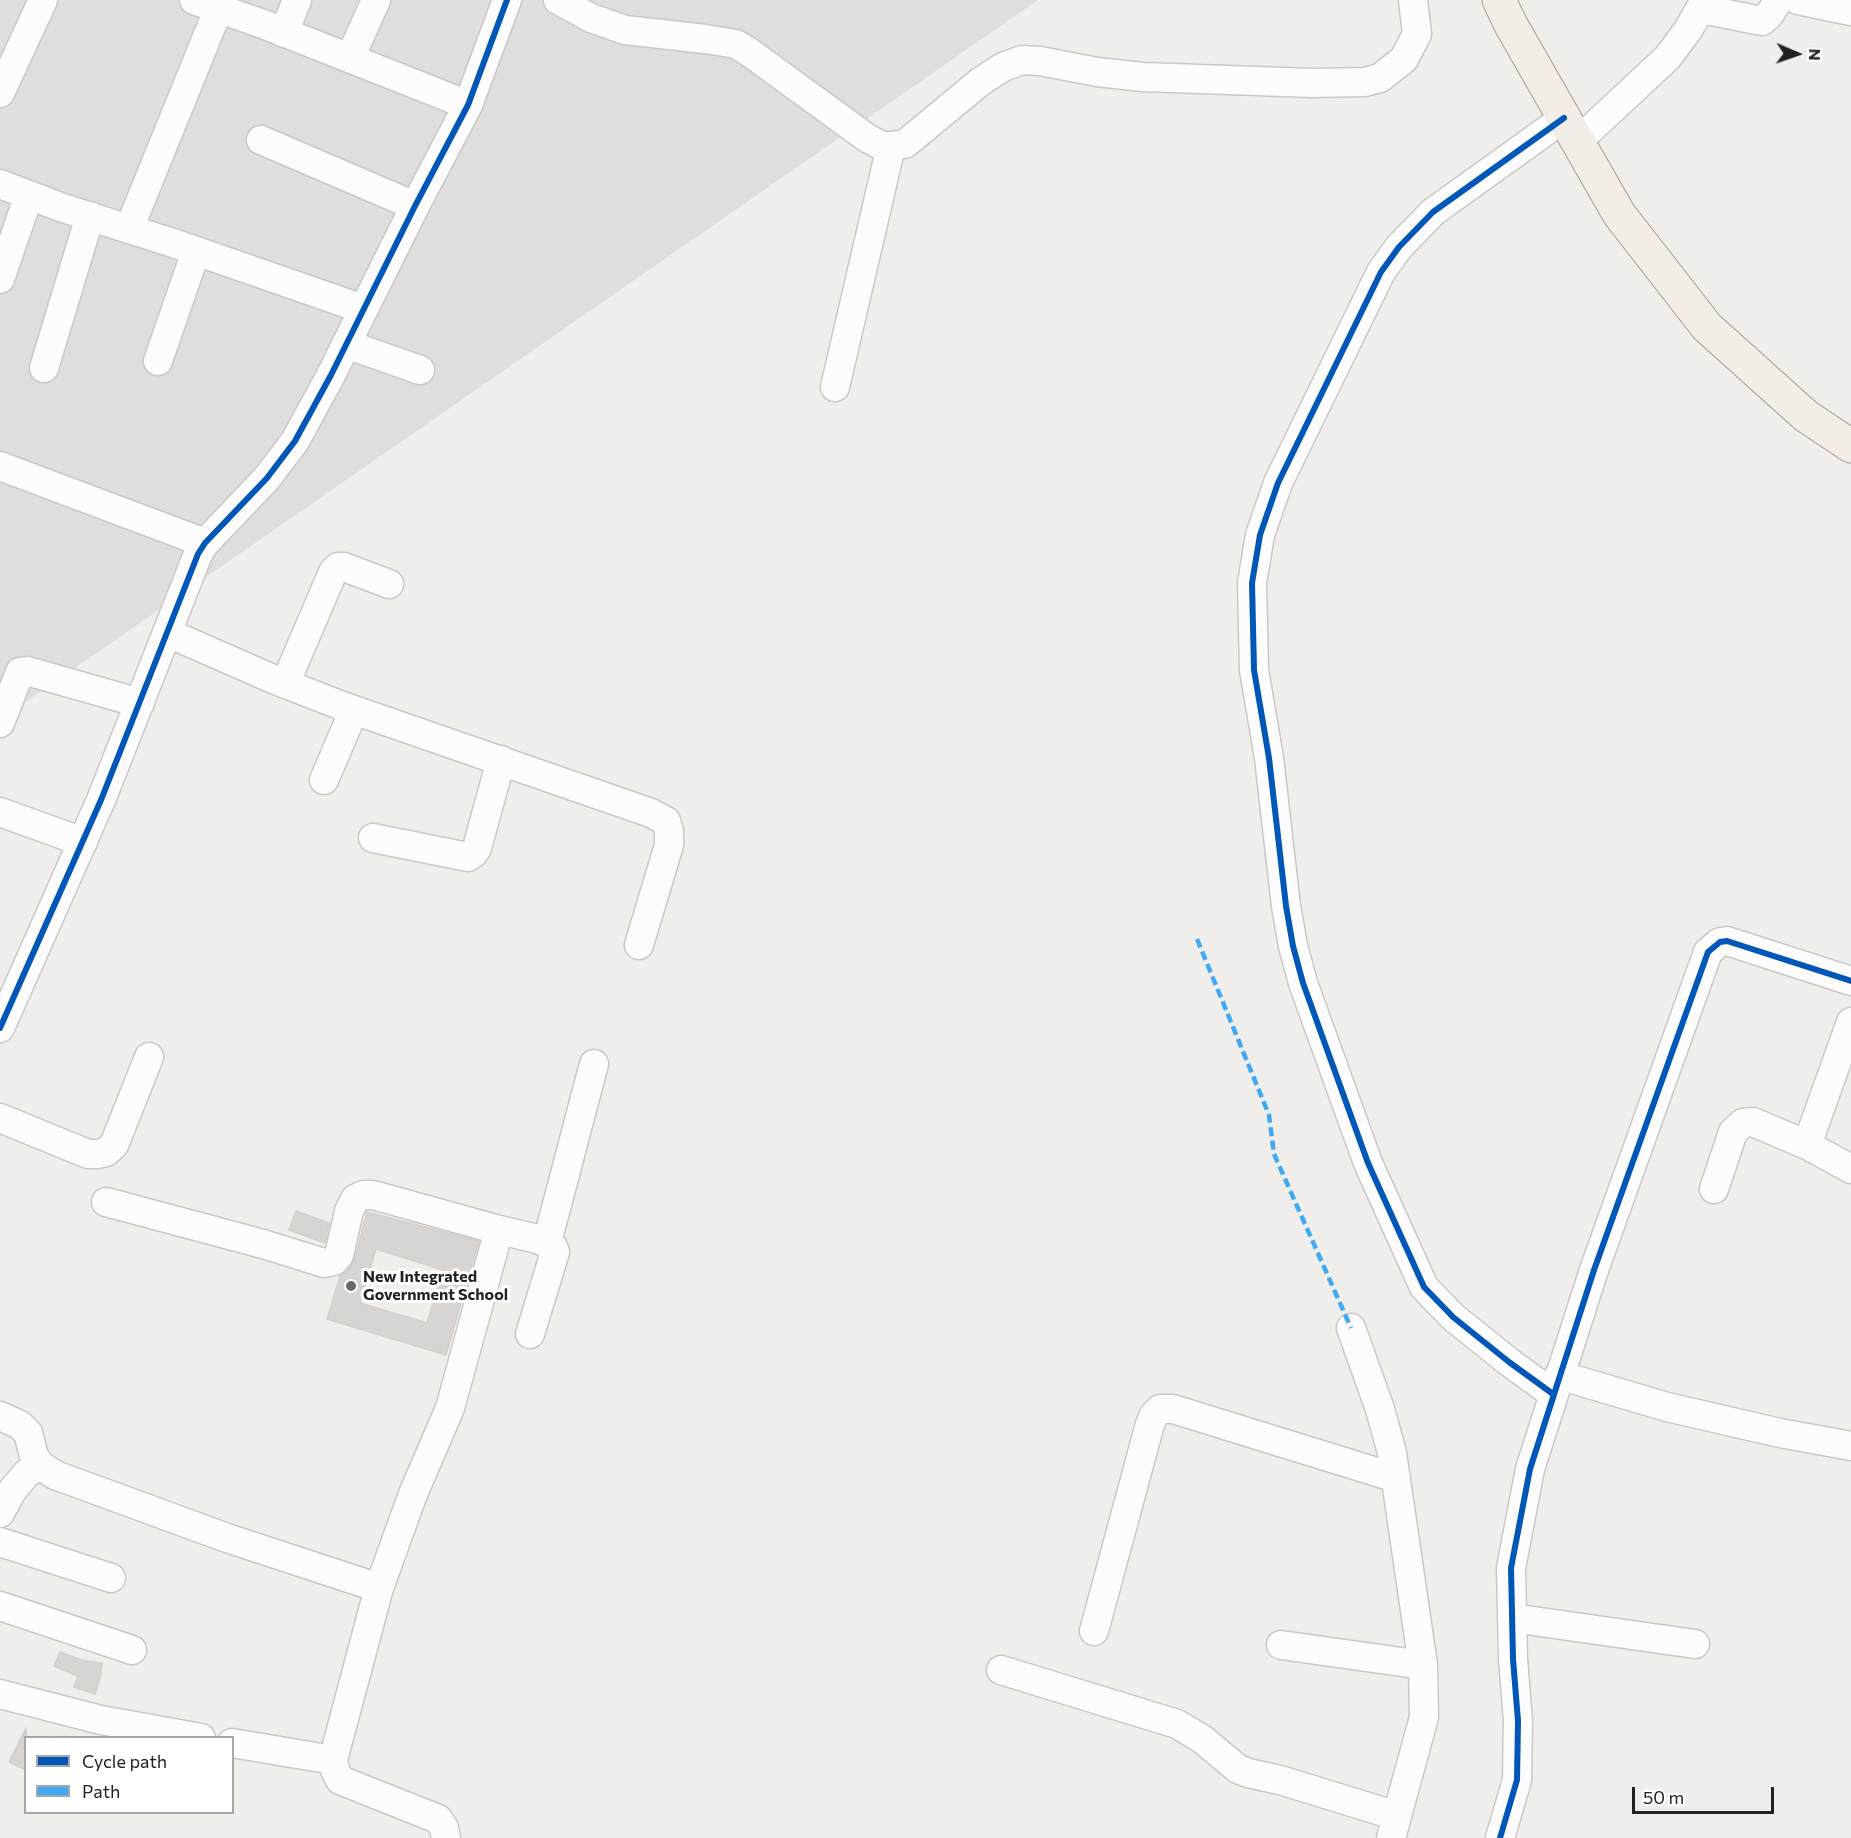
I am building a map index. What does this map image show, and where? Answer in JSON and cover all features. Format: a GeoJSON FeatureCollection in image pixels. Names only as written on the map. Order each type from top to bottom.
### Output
{"type":"FeatureCollection","features":[{"type":"Feature","properties":{"kind":"main road"},"geometry":{"type":"LineString","coordinates":[[1499,0],[1511,25],[1620,214],[1707,327],[1806,416],[1851,446]]}},
{"type":"Feature","properties":{"kind":"street"},"geometry":{"type":"LineString","coordinates":[[284,33],[297,0]]}},
{"type":"Feature","properties":{"kind":"street"},"geometry":{"type":"LineString","coordinates":[[350,58],[376,0]]}},
{"type":"Feature","properties":{"kind":"street"},"geometry":{"type":"LineString","coordinates":[[0,1028],[82,842],[140,703],[198,554],[205,543],[267,478],[295,441],[468,105],[507,0]]}},
{"type":"Feature","properties":{"kind":"street"},"geometry":{"type":"LineString","coordinates":[[558,0],[591,18],[624,30],[736,44],[867,138],[882,146],[905,144],[980,82],[1003,67],[1022,60],[1143,77],[1365,82],[1390,72],[1404,59],[1417,34],[1413,0]]}},
{"type":"Feature","properties":{"kind":"street"},"geometry":{"type":"LineString","coordinates":[[1779,0],[1762,21],[1703,4],[1668,57],[1571,130],[1433,212],[1399,247],[1381,272],[1278,483],[1260,535],[1252,583],[1254,670],[1269,758],[1286,906],[1303,983],[1368,1163],[1424,1287],[1453,1317],[1509,1362],[1556,1384],[1780,1433],[1851,1446]]}},
{"type":"Feature","properties":{"kind":"street"},"geometry":{"type":"LineString","coordinates":[[1798,0],[1851,11]]}},
{"type":"Feature","properties":{"kind":"street"},"geometry":{"type":"LineString","coordinates":[[2,82],[34,3]]}},
{"type":"Feature","properties":{"kind":"street"},"geometry":{"type":"LineString","coordinates":[[129,229],[206,5],[350,58],[468,105]]}},
{"type":"Feature","properties":{"kind":"street"},"geometry":{"type":"LineString","coordinates":[[261,140],[415,206]]}},
{"type":"Feature","properties":{"kind":"street"},"geometry":{"type":"LineString","coordinates":[[835,387],[891,146]]}},
{"type":"Feature","properties":{"kind":"street"},"geometry":{"type":"LineString","coordinates":[[0,184],[363,309]]}},
{"type":"Feature","properties":{"kind":"street"},"geometry":{"type":"LineString","coordinates":[[0,279],[29,195]]}},
{"type":"Feature","properties":{"kind":"street"},"geometry":{"type":"LineString","coordinates":[[44,368],[90,216]]}},
{"type":"Feature","properties":{"kind":"street"},"geometry":{"type":"LineString","coordinates":[[158,362],[196,251]]}},
{"type":"Feature","properties":{"kind":"street"},"geometry":{"type":"LineString","coordinates":[[346,344],[420,370]]}},
{"type":"Feature","properties":{"kind":"street"},"geometry":{"type":"LineString","coordinates":[[0,466],[205,543]]}},
{"type":"Feature","properties":{"kind":"street"},"geometry":{"type":"LineString","coordinates":[[285,684],[333,573],[338,567],[344,567],[389,584]]}},
{"type":"Feature","properties":{"kind":"street"},"geometry":{"type":"LineString","coordinates":[[168,633],[285,684],[651,813],[666,821],[669,845],[639,945]]}},
{"type":"Feature","properties":{"kind":"street"},"geometry":{"type":"LineString","coordinates":[[0,723],[20,672],[27,671],[140,703]]}},
{"type":"Feature","properties":{"kind":"street"},"geometry":{"type":"LineString","coordinates":[[324,780],[354,710]]}},
{"type":"Feature","properties":{"kind":"street"},"geometry":{"type":"LineString","coordinates":[[373,838],[468,857],[473,854],[477,848],[501,760]]}},
{"type":"Feature","properties":{"kind":"street"},"geometry":{"type":"LineString","coordinates":[[0,812],[82,842]]}},
{"type":"Feature","properties":{"kind":"street"},"geometry":{"type":"LineString","coordinates":[[1500,1838],[1516,1780],[1518,1721],[1513,1659],[1511,1568],[1530,1468],[1594,1270],[1708,952],[1720,942],[1727,941],[1851,981]]}},
{"type":"Feature","properties":{"kind":"street"},"geometry":{"type":"LineString","coordinates":[[1807,1145],[1851,1022]]}},
{"type":"Feature","properties":{"kind":"street"},"geometry":{"type":"LineString","coordinates":[[0,1118],[88,1154],[106,1152],[114,1145],[149,1056]]}},
{"type":"Feature","properties":{"kind":"street"},"geometry":{"type":"LineString","coordinates":[[538,1239],[545,1237],[550,1231],[577,1167],[595,1081]]}},
{"type":"Feature","properties":{"kind":"street"},"geometry":{"type":"LineString","coordinates":[[1714,1189],[1733,1132],[1743,1123],[1753,1122],[1807,1145],[1851,1169]]}},
{"type":"Feature","properties":{"kind":"street"},"geometry":{"type":"LineString","coordinates":[[106,1202],[296,1245],[324,1263],[334,1261],[339,1255],[349,1211],[355,1199],[363,1195],[373,1195],[538,1239],[553,1247],[555,1252],[530,1334]]}},
{"type":"Feature","properties":{"kind":"street"},"geometry":{"type":"LineString","coordinates":[[446,1838],[444,1828],[438,1819],[340,1780],[334,1770],[333,1760],[379,1588],[413,1494],[450,1408],[499,1230]]}},
{"type":"Feature","properties":{"kind":"street"},"geometry":{"type":"LineString","coordinates":[[1001,1670],[1177,1724],[1202,1739],[1238,1769],[1280,1780],[1394,1827],[1424,1717],[1423,1665],[1392,1453],[1380,1409],[1351,1328]]}},
{"type":"Feature","properties":{"kind":"street"},"geometry":{"type":"LineString","coordinates":[[1094,1631],[1150,1424],[1160,1409],[1173,1409],[1396,1478]]}},
{"type":"Feature","properties":{"kind":"street"},"geometry":{"type":"LineString","coordinates":[[0,1416],[20,1425],[28,1433],[34,1456],[40,1465],[55,1475],[184,1523],[379,1588]]}},
{"type":"Feature","properties":{"kind":"street"},"geometry":{"type":"LineString","coordinates":[[0,1514],[19,1482],[26,1474],[40,1465]]}},
{"type":"Feature","properties":{"kind":"street"},"geometry":{"type":"LineString","coordinates":[[0,1542],[111,1578]]}},
{"type":"Feature","properties":{"kind":"street"},"geometry":{"type":"LineString","coordinates":[[0,1606],[132,1650]]}},
{"type":"Feature","properties":{"kind":"street"},"geometry":{"type":"LineString","coordinates":[[1512,1618],[1695,1644]]}},
{"type":"Feature","properties":{"kind":"street"},"geometry":{"type":"LineString","coordinates":[[1281,1645],[1423,1665]]}},
{"type":"Feature","properties":{"kind":"street"},"geometry":{"type":"LineString","coordinates":[[0,1694],[101,1720],[195,1736]]}},
{"type":"Feature","properties":{"kind":"street"},"geometry":{"type":"LineString","coordinates":[[234,1743],[333,1760]]}},
{"type":"Feature","properties":{"kind":"shaded area"},"geometry":{"type":"Polygon","coordinates":[[[0,0],[1038,0],[0,720],[0,0]]]}},
{"type":"Feature","properties":{"kind":"building"},"geometry":{"type":"Polygon","coordinates":[[[296,1211],[329,1223],[325,1243],[289,1230],[296,1211]]]}},
{"type":"Feature","properties":{"kind":"building","name":"New Integrated Government School"},"geometry":{"type":"Polygon","coordinates":[[[367,1212],[479,1241],[446,1355],[327,1319],[340,1276],[347,1272],[355,1259],[367,1212]],[[376,1249],[360,1303],[427,1323],[443,1270],[376,1249]]]}},
{"type":"Feature","properties":{"kind":"building"},"geometry":{"type":"Polygon","coordinates":[[[60,1652],[81,1660],[102,1663],[95,1694],[74,1687],[78,1676],[54,1666],[60,1652]]]}},
{"type":"Feature","properties":{"kind":"building"},"geometry":{"type":"Polygon","coordinates":[[[26,1728],[24,1769],[9,1762],[26,1728]]]}},
{"type":"Feature","properties":{"kind":"marked path"},"geometry":{"type":"LineString","coordinates":[[1197,939],[1269,1115],[1274,1154],[1351,1328]]}},
{"type":"Feature","properties":{"kind":"cycle path"},"geometry":{"type":"LineString","coordinates":[[0,1028],[101,800],[198,554],[205,543],[267,478],[295,441],[468,105],[507,0]]}},
{"type":"Feature","properties":{"kind":"cycle path"},"geometry":{"type":"LineString","coordinates":[[1553,1394],[1453,1317],[1424,1287],[1368,1163],[1303,983],[1293,946],[1286,906],[1269,758],[1254,670],[1252,583],[1260,535],[1278,483],[1381,272],[1399,247],[1433,212],[1564,118]]}},
{"type":"Feature","properties":{"kind":"cycle path"},"geometry":{"type":"LineString","coordinates":[[1500,1838],[1517,1780],[1518,1721],[1513,1659],[1511,1568],[1530,1469],[1594,1270],[1708,952],[1720,942],[1727,941],[1851,981]]}},
{"type":"Feature","properties":{"kind":"place","name":"New Integrated Government School"},"geometry":{"type":"Point","coordinates":[351,1286]}}]}
